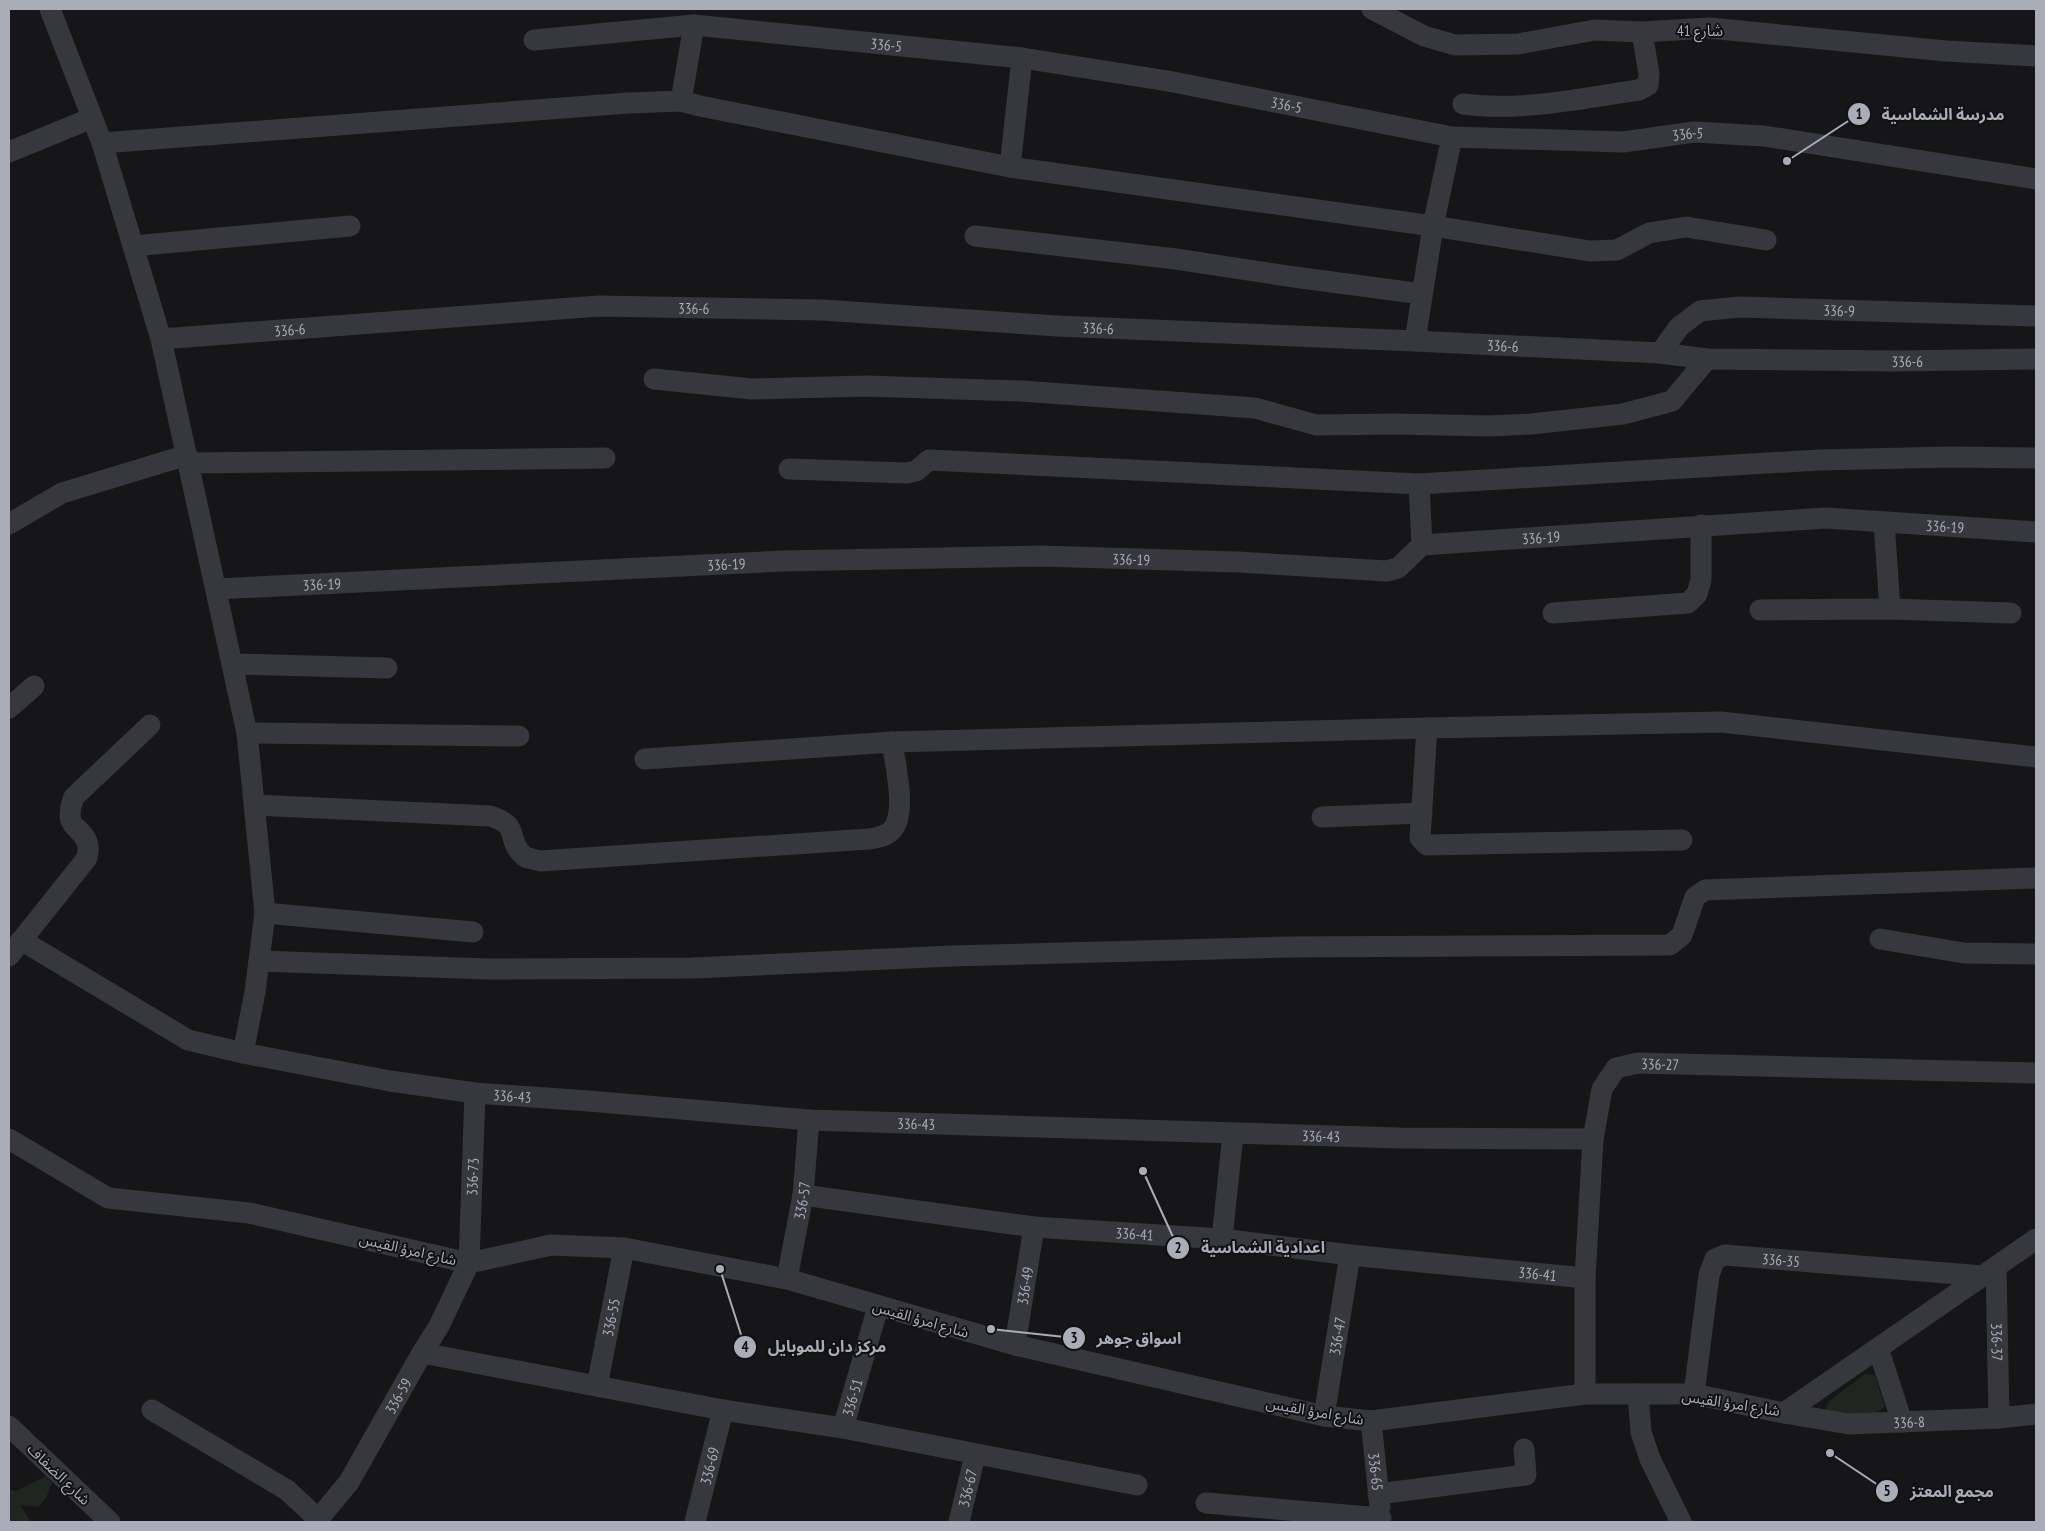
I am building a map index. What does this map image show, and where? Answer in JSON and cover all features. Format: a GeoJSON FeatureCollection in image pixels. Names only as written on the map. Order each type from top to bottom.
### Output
{"type":"FeatureCollection","features":[{"type":"Feature","properties":{"kind":"street"},"geometry":{"type":"LineString","coordinates":[[50,9],[102,143],[161,339],[247,734],[265,913],[255,992],[243,1053]]}},
{"type":"Feature","properties":{"kind":"street","name":"شارع 41"},"geometry":{"type":"LineString","coordinates":[[1372,9],[1424,36],[1455,45],[1518,44],[1594,30],[1642,32],[1709,28],[1946,51],[2036,56]]}},
{"type":"Feature","properties":{"kind":"street"},"geometry":{"type":"LineString","coordinates":[[681,101],[694,25]]}},
{"type":"Feature","properties":{"kind":"street","name":"336-5"},"geometry":{"type":"LineString","coordinates":[[534,40],[694,25],[1022,58],[1168,81],[1452,137],[1623,142],[1694,132],[1764,136],[2036,179]]}},
{"type":"Feature","properties":{"kind":"street"},"geometry":{"type":"LineString","coordinates":[[1463,104],[1488,107],[1531,105],[1639,90],[1648,85],[1649,74],[1642,32]]}},
{"type":"Feature","properties":{"kind":"street"},"geometry":{"type":"LineString","coordinates":[[1010,167],[1022,58]]}},
{"type":"Feature","properties":{"kind":"street"},"geometry":{"type":"LineString","coordinates":[[102,143],[628,103],[681,101],[1010,167],[1433,226],[1590,251],[1617,250],[1649,232],[1686,227],[1766,240]]}},
{"type":"Feature","properties":{"kind":"street"},"geometry":{"type":"LineString","coordinates":[[9,152],[92,118]]}},
{"type":"Feature","properties":{"kind":"street"},"geometry":{"type":"LineString","coordinates":[[1415,341],[1433,226],[1452,137]]}},
{"type":"Feature","properties":{"kind":"street"},"geometry":{"type":"LineString","coordinates":[[133,246],[350,226]]}},
{"type":"Feature","properties":{"kind":"street"},"geometry":{"type":"LineString","coordinates":[[975,236],[1176,258],[1286,276],[1422,294]]}},
{"type":"Feature","properties":{"kind":"street","name":"336-6"},"geometry":{"type":"LineString","coordinates":[[161,339],[600,306],[822,310],[1058,326],[1660,353],[1707,359],[1895,361],[2036,359]]}},
{"type":"Feature","properties":{"kind":"street","name":"336-9"},"geometry":{"type":"LineString","coordinates":[[1660,353],[1679,327],[1700,311],[1738,307],[2036,316]]}},
{"type":"Feature","properties":{"kind":"street"},"geometry":{"type":"LineString","coordinates":[[654,379],[752,390],[866,386],[1012,391],[1255,408],[1316,425],[1488,426],[1531,424],[1623,414],[1672,401],[1707,359]]}},
{"type":"Feature","properties":{"kind":"street"},"geometry":{"type":"LineString","coordinates":[[788,470],[907,473],[916,471],[929,460],[1419,484],[1819,460],[1951,457],[2036,458]]}},
{"type":"Feature","properties":{"kind":"street"},"geometry":{"type":"LineString","coordinates":[[9,524],[62,493],[188,459],[605,458]]}},
{"type":"Feature","properties":{"kind":"street"},"geometry":{"type":"LineString","coordinates":[[1419,484],[1422,545]]}},
{"type":"Feature","properties":{"kind":"street","name":"336-19"},"geometry":{"type":"LineString","coordinates":[[216,590],[782,561],[1041,556],[1237,562],[1387,571],[1398,568],[1422,545],[1826,518],[2036,532]]}},
{"type":"Feature","properties":{"kind":"street"},"geometry":{"type":"LineString","coordinates":[[1884,522],[1890,609]]}},
{"type":"Feature","properties":{"kind":"street"},"geometry":{"type":"LineString","coordinates":[[1553,613],[1688,603],[1697,594],[1701,580],[1701,525]]}},
{"type":"Feature","properties":{"kind":"street"},"geometry":{"type":"LineString","coordinates":[[1760,610],[1890,609],[2011,613]]}},
{"type":"Feature","properties":{"kind":"street"},"geometry":{"type":"LineString","coordinates":[[232,664],[387,668]]}},
{"type":"Feature","properties":{"kind":"street"},"geometry":{"type":"LineString","coordinates":[[9,708],[34,686]]}},
{"type":"Feature","properties":{"kind":"street"},"geometry":{"type":"LineString","coordinates":[[645,759],[892,742],[1721,722],[2036,757]]}},
{"type":"Feature","properties":{"kind":"street"},"geometry":{"type":"LineString","coordinates":[[15,948],[87,858],[88,846],[71,822],[70,809],[74,797],[150,725]]}},
{"type":"Feature","properties":{"kind":"street"},"geometry":{"type":"LineString","coordinates":[[1427,728],[1420,838],[1427,845],[1682,840]]}},
{"type":"Feature","properties":{"kind":"street"},"geometry":{"type":"LineString","coordinates":[[247,734],[519,736]]}},
{"type":"Feature","properties":{"kind":"street"},"geometry":{"type":"LineString","coordinates":[[255,805],[490,816],[504,820],[511,828],[515,843],[525,856],[540,861],[868,840],[884,836],[892,830],[896,824],[900,808],[892,742]]}},
{"type":"Feature","properties":{"kind":"street"},"geometry":{"type":"LineString","coordinates":[[1322,817],[1422,813]]}},
{"type":"Feature","properties":{"kind":"street"},"geometry":{"type":"LineString","coordinates":[[259,961],[488,969],[683,968],[952,956],[1287,947],[1670,945],[1682,935],[1695,897],[1705,890],[2036,878]]}},
{"type":"Feature","properties":{"kind":"street"},"geometry":{"type":"LineString","coordinates":[[265,913],[473,932]]}},
{"type":"Feature","properties":{"kind":"street"},"geometry":{"type":"LineString","coordinates":[[1880,939],[1964,953],[2036,954]]}},
{"type":"Feature","properties":{"kind":"street","name":"336-43"},"geometry":{"type":"LineString","coordinates":[[15,948],[188,1040],[243,1053],[390,1081],[475,1093],[589,1100],[809,1120],[1232,1134],[1399,1138],[1594,1139]]}},
{"type":"Feature","properties":{"kind":"street","name":"336-27"},"geometry":{"type":"LineString","coordinates":[[1585,1394],[1585,1278],[1594,1139],[1602,1089],[1616,1068],[1638,1063],[2036,1073]]}},
{"type":"Feature","properties":{"kind":"street","name":"336-73"},"geometry":{"type":"LineString","coordinates":[[469,1263],[475,1093]]}},
{"type":"Feature","properties":{"kind":"street","name":"336-57"},"geometry":{"type":"LineString","coordinates":[[787,1279],[803,1195],[809,1120]]}},
{"type":"Feature","properties":{"kind":"street"},"geometry":{"type":"LineString","coordinates":[[1222,1239],[1232,1134]]}},
{"type":"Feature","properties":{"kind":"street","name":"شارع امرؤ القيس"},"geometry":{"type":"LineString","coordinates":[[9,1138],[108,1198],[249,1213],[469,1263],[551,1245],[624,1248],[787,1279],[878,1307],[1015,1345],[1324,1416],[1371,1421],[1585,1394],[1694,1394],[1784,1413],[2036,1239]]}},
{"type":"Feature","properties":{"kind":"street","name":"336-41"},"geometry":{"type":"LineString","coordinates":[[803,1195],[1034,1227],[1222,1239],[1350,1255],[1585,1278]]}},
{"type":"Feature","properties":{"kind":"street","name":"336-49"},"geometry":{"type":"LineString","coordinates":[[1015,1345],[1034,1227]]}},
{"type":"Feature","properties":{"kind":"street","name":"336-55"},"geometry":{"type":"LineString","coordinates":[[597,1386],[624,1248]]}},
{"type":"Feature","properties":{"kind":"street","name":"336-47"},"geometry":{"type":"LineString","coordinates":[[1324,1416],[1350,1255]]}},
{"type":"Feature","properties":{"kind":"street","name":"336-35"},"geometry":{"type":"LineString","coordinates":[[1694,1394],[1709,1275],[1715,1259],[1725,1255],[1989,1272]]}},
{"type":"Feature","properties":{"kind":"street","name":"336-59"},"geometry":{"type":"LineString","coordinates":[[317,1521],[349,1482],[439,1326],[469,1263]]}},
{"type":"Feature","properties":{"kind":"street","name":"336-37"},"geometry":{"type":"LineString","coordinates":[[1989,1272],[1999,1418]]}},
{"type":"Feature","properties":{"kind":"street","name":"336-51"},"geometry":{"type":"LineString","coordinates":[[843,1428],[878,1307]]}},
{"type":"Feature","properties":{"kind":"street"},"geometry":{"type":"LineString","coordinates":[[1878,1348],[1902,1422]]}},
{"type":"Feature","properties":{"kind":"street"},"geometry":{"type":"LineString","coordinates":[[422,1353],[723,1410],[843,1428],[1137,1485]]}},
{"type":"Feature","properties":{"kind":"street"},"geometry":{"type":"LineString","coordinates":[[1638,1394],[1641,1432],[1650,1459],[1681,1522]]}},
{"type":"Feature","properties":{"kind":"street"},"geometry":{"type":"LineString","coordinates":[[152,1410],[287,1490],[317,1521]]}},
{"type":"Feature","properties":{"kind":"street","name":"336-69"},"geometry":{"type":"LineString","coordinates":[[695,1522],[723,1410]]}},
{"type":"Feature","properties":{"kind":"street","name":"336-8"},"geometry":{"type":"LineString","coordinates":[[1784,1413],[1849,1424],[1999,1418],[2036,1414]]}},
{"type":"Feature","properties":{"kind":"street","name":"336-65"},"geometry":{"type":"LineString","coordinates":[[1371,1421],[1381,1520]]}},
{"type":"Feature","properties":{"kind":"street","name":"شارع الضفاف"},"geometry":{"type":"LineString","coordinates":[[9,1426],[110,1522]]}},
{"type":"Feature","properties":{"kind":"street"},"geometry":{"type":"LineString","coordinates":[[1378,1494],[1526,1475],[1524,1449]]}},
{"type":"Feature","properties":{"kind":"street","name":"336-67"},"geometry":{"type":"LineString","coordinates":[[959,1522],[975,1455]]}},
{"type":"Feature","properties":{"kind":"street"},"geometry":{"type":"LineString","coordinates":[[1206,1502],[1381,1520]]}},
{"type":"Feature","properties":{"kind":"shaded area"},"geometry":{"type":"Polygon","coordinates":[[[1865,1374],[1875,1375],[1885,1406],[1881,1410],[1869,1414],[1832,1416],[1825,1411],[1828,1402],[1865,1374]]]}},
{"type":"Feature","properties":{"kind":"shaded area"},"geometry":{"type":"Polygon","coordinates":[[[46,1476],[52,1483],[46,1498],[38,1507],[20,1505],[31,1522],[9,1522],[9,1489],[16,1491],[46,1476]]]}},
{"type":"Feature","properties":{"kind":"place","name":"مدرسة الشماسية"},"geometry":{"type":"Point","coordinates":[1787,161]}},
{"type":"Feature","properties":{"kind":"place","name":"اعدادية الشماسية"},"geometry":{"type":"Point","coordinates":[1143,1171]}},
{"type":"Feature","properties":{"kind":"place","name":"مركز دان للموبايل"},"geometry":{"type":"Point","coordinates":[720,1269]}},
{"type":"Feature","properties":{"kind":"place","name":"اسواق جوهر"},"geometry":{"type":"Point","coordinates":[991,1329]}},
{"type":"Feature","properties":{"kind":"place","name":"مجمع المعتز"},"geometry":{"type":"Point","coordinates":[1830,1453]}}]}
